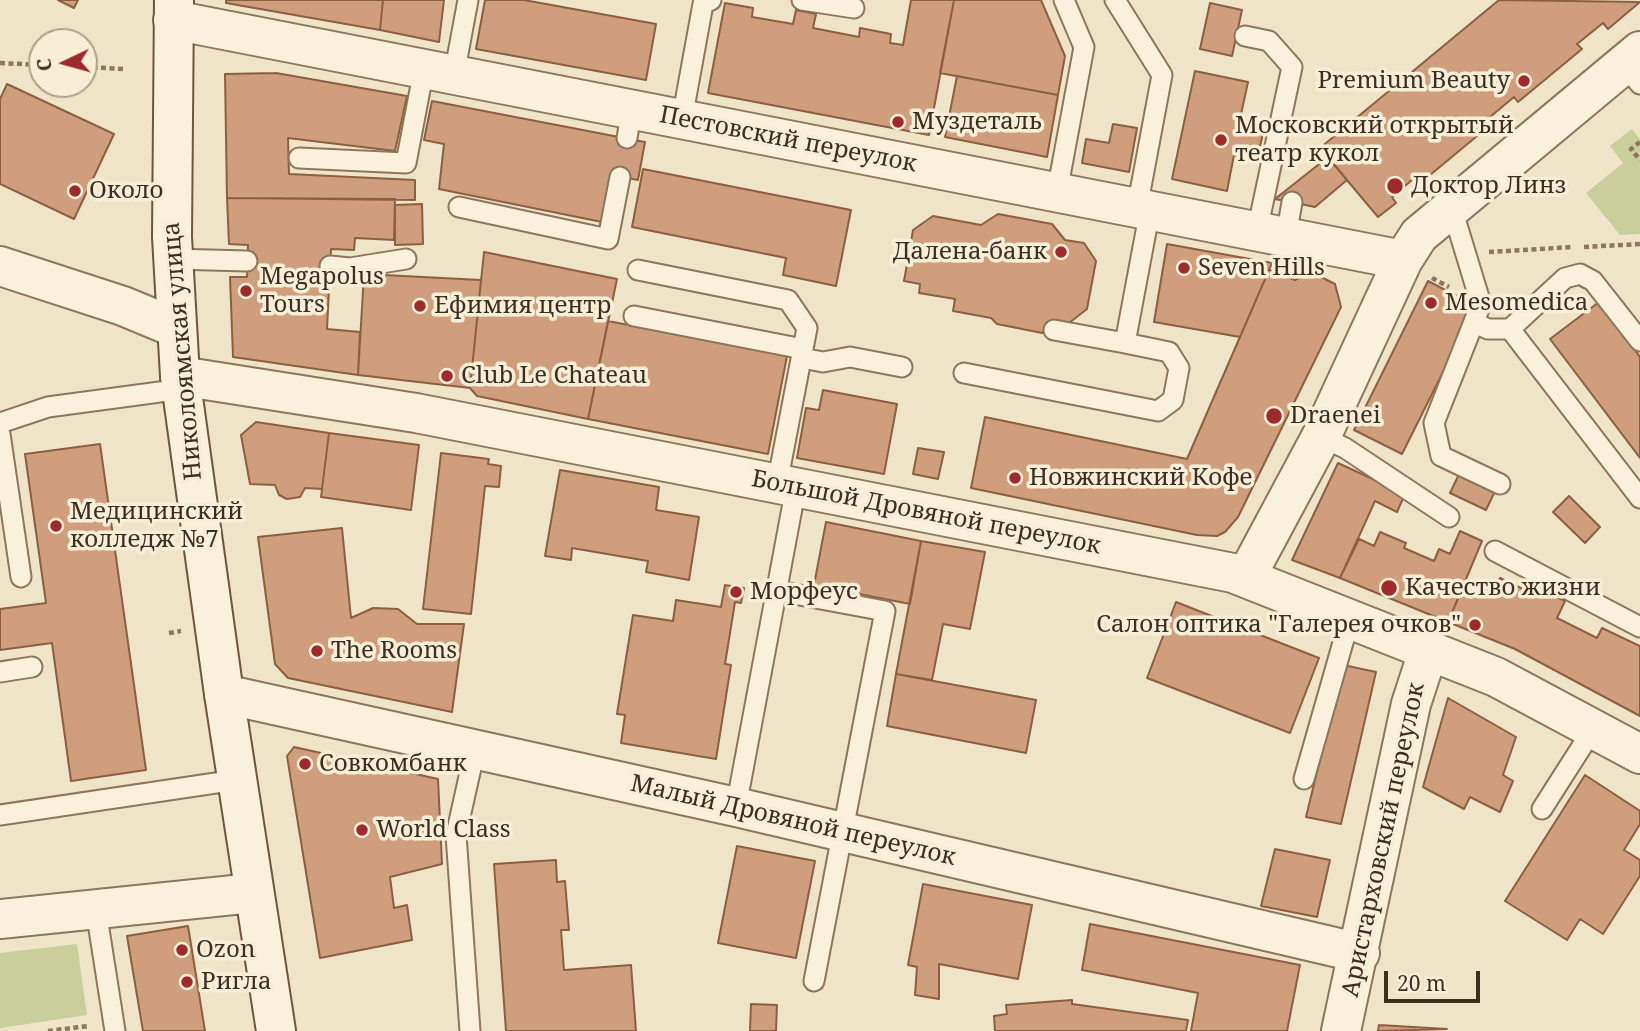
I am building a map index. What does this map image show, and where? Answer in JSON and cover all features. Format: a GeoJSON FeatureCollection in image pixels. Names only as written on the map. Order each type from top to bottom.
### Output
{"type":"FeatureCollection","features":[{"type":"Feature","properties":{"kind":"street","name":"Пестовский переулок"},"geometry":{"type":"LineString","coordinates":[[173,10],[439,72],[630,124],[682,119],[1144,209],[1278,224],[1403,260]]}},
{"type":"Feature","properties":{"kind":"street","name":"Николоямская улица"},"geometry":{"type":"LineString","coordinates":[[173,10],[173,258],[181,383],[236,779],[276,1031]]}},
{"type":"Feature","properties":{"kind":"street"},"geometry":{"type":"LineString","coordinates":[[1245,577],[1321,437],[1403,260],[1419,235],[1446,211],[1635,66]]}},
{"type":"Feature","properties":{"kind":"street"},"geometry":{"type":"LineString","coordinates":[[0,266],[123,306],[176,328]]}},
{"type":"Feature","properties":{"kind":"street","name":"Большой Дровяной переулок"},"geometry":{"type":"LineString","coordinates":[[181,383],[416,413],[1245,577],[1496,677],[1640,754]]}},
{"type":"Feature","properties":{"kind":"street","name":"Аристарховский переулок"},"geometry":{"type":"LineString","coordinates":[[1341,1031],[1360,953],[1411,704],[1429,649]]}},
{"type":"Feature","properties":{"kind":"street","name":"Малый Дровяной переулок"},"geometry":{"type":"LineString","coordinates":[[224,694],[736,807],[1360,953]]}},
{"type":"Feature","properties":{"kind":"street"},"geometry":{"type":"LineString","coordinates":[[0,919],[253,893]]}},
{"type":"Feature","properties":{"kind":"lane"},"geometry":{"type":"LineString","coordinates":[[299,158],[406,163],[468,0]]}},
{"type":"Feature","properties":{"kind":"lane"},"geometry":{"type":"LineString","coordinates":[[682,119],[703,4],[710,0]]}},
{"type":"Feature","properties":{"kind":"lane"},"geometry":{"type":"LineString","coordinates":[[802,0],[854,8]]}},
{"type":"Feature","properties":{"kind":"lane"},"geometry":{"type":"LineString","coordinates":[[1057,192],[1084,47],[1064,0]]}},
{"type":"Feature","properties":{"kind":"lane"},"geometry":{"type":"LineString","coordinates":[[1115,0],[1162,75],[1125,343]]}},
{"type":"Feature","properties":{"kind":"lane"},"geometry":{"type":"LineString","coordinates":[[1245,36],[1269,41],[1292,67],[1278,224]]}},
{"type":"Feature","properties":{"kind":"lane"},"geometry":{"type":"LineString","coordinates":[[459,207],[608,239],[620,177]]}},
{"type":"Feature","properties":{"kind":"lane"},"geometry":{"type":"LineString","coordinates":[[1446,211],[1457,225],[1481,304],[1434,422],[1441,456],[1500,484]]}},
{"type":"Feature","properties":{"kind":"lane"},"geometry":{"type":"LineString","coordinates":[[173,258],[247,261]]}},
{"type":"Feature","properties":{"kind":"lane"},"geometry":{"type":"LineString","coordinates":[[330,266],[350,268],[406,259]]}},
{"type":"Feature","properties":{"kind":"lane"},"geometry":{"type":"LineString","coordinates":[[638,270],[788,300],[807,328],[787,485],[778,591],[736,807]]}},
{"type":"Feature","properties":{"kind":"lane"},"geometry":{"type":"LineString","coordinates":[[1475,323],[1488,329],[1510,329],[1565,278],[1580,274],[1593,281],[1640,341]]}},
{"type":"Feature","properties":{"kind":"lane"},"geometry":{"type":"LineString","coordinates":[[634,316],[803,353],[823,362],[850,357],[902,367]]}},
{"type":"Feature","properties":{"kind":"lane"},"geometry":{"type":"LineString","coordinates":[[1510,329],[1640,498]]}},
{"type":"Feature","properties":{"kind":"lane"},"geometry":{"type":"LineString","coordinates":[[964,373],[1158,411],[1173,400],[1179,368],[1169,352],[1054,330]]}},
{"type":"Feature","properties":{"kind":"lane"},"geometry":{"type":"LineString","coordinates":[[0,423],[48,407],[181,383]]}},
{"type":"Feature","properties":{"kind":"lane"},"geometry":{"type":"LineString","coordinates":[[0,435],[20,578]]}},
{"type":"Feature","properties":{"kind":"lane"},"geometry":{"type":"LineString","coordinates":[[1321,437],[1345,448],[1449,517]]}},
{"type":"Feature","properties":{"kind":"lane"},"geometry":{"type":"LineString","coordinates":[[1495,551],[1640,627]]}},
{"type":"Feature","properties":{"kind":"lane"},"geometry":{"type":"LineString","coordinates":[[778,591],[885,611],[814,981]]}},
{"type":"Feature","properties":{"kind":"lane"},"geometry":{"type":"LineString","coordinates":[[1304,779],[1350,618]]}},
{"type":"Feature","properties":{"kind":"lane"},"geometry":{"type":"LineString","coordinates":[[0,671],[32,667]]}},
{"type":"Feature","properties":{"kind":"lane"},"geometry":{"type":"LineString","coordinates":[[1542,809],[1593,729]]}},
{"type":"Feature","properties":{"kind":"lane"},"geometry":{"type":"LineString","coordinates":[[470,1031],[456,835],[475,750]]}},
{"type":"Feature","properties":{"kind":"lane"},"geometry":{"type":"LineString","coordinates":[[0,815],[236,779]]}},
{"type":"Feature","properties":{"kind":"lane"},"geometry":{"type":"LineString","coordinates":[[96,910],[114,1027]]}},
{"type":"Feature","properties":{"kind":"path"},"geometry":{"type":"LineString","coordinates":[[0,63],[28,64]]}},
{"type":"Feature","properties":{"kind":"path"},"geometry":{"type":"LineString","coordinates":[[98,68],[125,69]]}},
{"type":"Feature","properties":{"kind":"path"},"geometry":{"type":"LineString","coordinates":[[1640,142],[1632,149],[1640,160]]}},
{"type":"Feature","properties":{"kind":"path"},"geometry":{"type":"LineString","coordinates":[[1465,253],[1640,244]]}},
{"type":"Feature","properties":{"kind":"path"},"geometry":{"type":"LineString","coordinates":[[48,1031],[114,1027]]}},
{"type":"Feature","properties":{"kind":"green space"},"geometry":{"type":"Polygon","coordinates":[[[1632,129],[1640,139],[1640,234],[1620,235],[1586,193],[1623,163],[1610,146],[1632,129]]]}},
{"type":"Feature","properties":{"kind":"green space"},"geometry":{"type":"Polygon","coordinates":[[[77,944],[87,1015],[0,1028],[0,953],[77,944]]]}},
{"type":"Feature","properties":{"kind":"building"},"geometry":{"type":"Polygon","coordinates":[[[58,0],[78,0],[74,8],[58,0]]]}},
{"type":"Feature","properties":{"kind":"building"},"geometry":{"type":"Polygon","coordinates":[[[226,0],[383,0],[380,30],[226,3],[226,0]]]}},
{"type":"Feature","properties":{"kind":"building"},"geometry":{"type":"Polygon","coordinates":[[[383,0],[444,0],[439,42],[380,30],[383,0]]]}},
{"type":"Feature","properties":{"kind":"building"},"geometry":{"type":"Polygon","coordinates":[[[485,0],[524,0],[656,24],[646,80],[476,49],[485,0]]]}},
{"type":"Feature","properties":{"kind":"building"},"geometry":{"type":"Polygon","coordinates":[[[911,0],[954,0],[929,135],[708,93],[725,3],[753,8],[752,17],[793,24],[796,10],[816,14],[813,28],[859,37],[860,28],[891,34],[890,43],[903,45],[911,0]]]}},
{"type":"Feature","properties":{"kind":"building"},"geometry":{"type":"Polygon","coordinates":[[[954,0],[1041,0],[1065,56],[1058,95],[940,73],[954,0]]]}},
{"type":"Feature","properties":{"kind":"building"},"geometry":{"type":"Polygon","coordinates":[[[1499,0],[1640,2],[1608,29],[1603,23],[1577,44],[1582,49],[1518,102],[1514,97],[1490,117],[1494,122],[1424,180],[1419,174],[1392,197],[1396,203],[1378,217],[1320,148],[1499,0]]]}},
{"type":"Feature","properties":{"kind":"building"},"geometry":{"type":"Polygon","coordinates":[[[1210,3],[1242,10],[1232,56],[1200,49],[1210,3]]]}},
{"type":"Feature","properties":{"kind":"building","name":"Московский открытый театр кукол"},"geometry":{"type":"Polygon","coordinates":[[[1195,71],[1248,82],[1240,119],[1265,124],[1257,160],[1234,155],[1227,191],[1172,179],[1195,71]]]}},
{"type":"Feature","properties":{"kind":"building"},"geometry":{"type":"Polygon","coordinates":[[[276,73],[407,96],[395,151],[288,138],[289,174],[415,180],[415,200],[227,198],[225,74],[276,73]]]}},
{"type":"Feature","properties":{"kind":"building"},"geometry":{"type":"Polygon","coordinates":[[[957,76],[1058,95],[1047,157],[945,137],[957,76]]]}},
{"type":"Feature","properties":{"kind":"building"},"geometry":{"type":"Polygon","coordinates":[[[7,84],[28,94],[28,98],[37,98],[114,134],[74,219],[0,184],[0,99],[7,84]]]}},
{"type":"Feature","properties":{"kind":"building"},"geometry":{"type":"Polygon","coordinates":[[[432,101],[645,142],[638,180],[611,175],[602,222],[439,189],[444,144],[424,140],[432,101]]]}},
{"type":"Feature","properties":{"kind":"building"},"geometry":{"type":"Polygon","coordinates":[[[1113,124],[1137,128],[1129,172],[1082,163],[1086,139],[1109,143],[1113,124]]]}},
{"type":"Feature","properties":{"kind":"building"},"geometry":{"type":"Polygon","coordinates":[[[1328,157],[1347,180],[1315,207],[1275,199],[1328,157]]]}},
{"type":"Feature","properties":{"kind":"building"},"geometry":{"type":"Polygon","coordinates":[[[643,169],[851,210],[836,286],[783,275],[786,258],[632,227],[643,169]]]}},
{"type":"Feature","properties":{"kind":"building"},"geometry":{"type":"Polygon","coordinates":[[[227,198],[395,199],[394,240],[355,238],[354,250],[331,249],[327,329],[360,332],[358,375],[233,357],[230,277],[247,277],[248,245],[229,244],[227,198]]]}},
{"type":"Feature","properties":{"kind":"building"},"geometry":{"type":"Polygon","coordinates":[[[422,204],[423,244],[395,245],[395,205],[422,204]]]}},
{"type":"Feature","properties":{"kind":"building"},"geometry":{"type":"Polygon","coordinates":[[[998,214],[1052,224],[1065,240],[1084,243],[1096,261],[1087,309],[1069,323],[1053,321],[1042,333],[997,324],[991,318],[953,311],[955,299],[919,293],[920,284],[904,281],[913,230],[933,216],[981,225],[998,214]]]}},
{"type":"Feature","properties":{"kind":"building"},"geometry":{"type":"Polygon","coordinates":[[[1167,244],[1272,263],[1240,337],[1154,322],[1167,244]]]}},
{"type":"Feature","properties":{"kind":"building"},"geometry":{"type":"Polygon","coordinates":[[[484,252],[617,279],[588,419],[477,396],[470,388],[484,252]]]}},
{"type":"Feature","properties":{"kind":"building"},"geometry":{"type":"Polygon","coordinates":[[[1269,270],[1295,280],[1311,272],[1335,284],[1341,307],[1238,517],[1225,532],[1217,536],[1197,535],[971,488],[985,417],[1187,459],[1269,270]]]}},
{"type":"Feature","properties":{"kind":"building","name":"Ефимия центр"},"geometry":{"type":"Polygon","coordinates":[[[364,274],[481,280],[470,388],[358,375],[364,274]]]}},
{"type":"Feature","properties":{"kind":"building"},"geometry":{"type":"Polygon","coordinates":[[[1428,281],[1476,306],[1402,454],[1354,430],[1428,281]]]}},
{"type":"Feature","properties":{"kind":"building"},"geometry":{"type":"Polygon","coordinates":[[[1599,302],[1640,357],[1640,458],[1550,339],[1599,302]]]}},
{"type":"Feature","properties":{"kind":"building"},"geometry":{"type":"Polygon","coordinates":[[[608,321],[787,356],[768,454],[588,419],[608,321]]]}},
{"type":"Feature","properties":{"kind":"building"},"geometry":{"type":"Polygon","coordinates":[[[823,390],[897,404],[884,474],[797,458],[806,408],[819,410],[823,390]]]}},
{"type":"Feature","properties":{"kind":"building"},"geometry":{"type":"Polygon","coordinates":[[[256,422],[329,433],[322,489],[305,488],[300,497],[287,499],[279,495],[275,485],[250,484],[241,435],[256,422]]]}},
{"type":"Feature","properties":{"kind":"building"},"geometry":{"type":"Polygon","coordinates":[[[329,433],[419,445],[411,510],[321,497],[329,433]]]}},
{"type":"Feature","properties":{"kind":"building"},"geometry":{"type":"Polygon","coordinates":[[[100,444],[146,770],[71,781],[52,643],[0,650],[0,609],[46,603],[25,454],[100,444]]]}},
{"type":"Feature","properties":{"kind":"building"},"geometry":{"type":"Polygon","coordinates":[[[918,448],[944,452],[938,479],[913,474],[918,448]]]}},
{"type":"Feature","properties":{"kind":"building"},"geometry":{"type":"Polygon","coordinates":[[[441,453],[489,459],[488,464],[501,466],[499,487],[485,486],[471,614],[423,609],[441,453]]]}},
{"type":"Feature","properties":{"kind":"building"},"geometry":{"type":"Polygon","coordinates":[[[1338,463],[1405,494],[1397,512],[1375,501],[1340,578],[1292,560],[1338,463]]]}},
{"type":"Feature","properties":{"kind":"building"},"geometry":{"type":"Polygon","coordinates":[[[560,470],[659,487],[656,510],[699,517],[689,580],[646,572],[648,561],[572,548],[571,560],[545,556],[560,470]]]}},
{"type":"Feature","properties":{"kind":"building"},"geometry":{"type":"Polygon","coordinates":[[[1460,472],[1496,489],[1486,510],[1450,493],[1460,472]]]}},
{"type":"Feature","properties":{"kind":"building"},"geometry":{"type":"Polygon","coordinates":[[[1569,496],[1600,527],[1585,543],[1553,512],[1569,496]]]}},
{"type":"Feature","properties":{"kind":"building"},"geometry":{"type":"Polygon","coordinates":[[[826,522],[921,541],[910,604],[814,585],[826,522]]]}},
{"type":"Feature","properties":{"kind":"building"},"geometry":{"type":"Polygon","coordinates":[[[342,528],[351,618],[373,608],[398,609],[417,624],[464,624],[452,712],[288,678],[275,664],[258,537],[342,528]]]}},
{"type":"Feature","properties":{"kind":"building"},"geometry":{"type":"Polygon","coordinates":[[[1460,531],[1482,541],[1448,622],[1340,578],[1359,539],[1374,546],[1380,532],[1406,543],[1404,548],[1434,561],[1439,549],[1450,554],[1460,531]]]}},
{"type":"Feature","properties":{"kind":"building"},"geometry":{"type":"Polygon","coordinates":[[[921,541],[985,552],[970,629],[943,624],[932,680],[896,674],[921,541]]]}},
{"type":"Feature","properties":{"kind":"building"},"geometry":{"type":"Polygon","coordinates":[[[1500,578],[1536,595],[1539,588],[1565,601],[1557,618],[1597,638],[1602,628],[1640,646],[1640,716],[1515,649],[1448,622],[1466,580],[1493,591],[1500,578]]]}},
{"type":"Feature","properties":{"kind":"building"},"geometry":{"type":"Polygon","coordinates":[[[725,585],[744,588],[741,603],[735,602],[725,664],[731,665],[716,759],[621,743],[625,715],[617,714],[633,615],[673,621],[676,600],[721,607],[725,585]]]}},
{"type":"Feature","properties":{"kind":"building"},"geometry":{"type":"Polygon","coordinates":[[[1176,602],[1319,658],[1290,733],[1147,678],[1176,602]]]}},
{"type":"Feature","properties":{"kind":"building"},"geometry":{"type":"Polygon","coordinates":[[[1343,665],[1376,672],[1341,824],[1306,817],[1343,665]]]}},
{"type":"Feature","properties":{"kind":"building"},"geometry":{"type":"Polygon","coordinates":[[[896,674],[1036,700],[1026,753],[887,726],[896,674]]]}},
{"type":"Feature","properties":{"kind":"building"},"geometry":{"type":"Polygon","coordinates":[[[1448,698],[1516,737],[1503,775],[1513,781],[1500,812],[1470,797],[1464,809],[1423,787],[1448,698]]]}},
{"type":"Feature","properties":{"kind":"building"},"geometry":{"type":"Polygon","coordinates":[[[294,747],[438,779],[442,864],[390,877],[394,908],[407,905],[412,940],[320,958],[287,756],[294,747]]]}},
{"type":"Feature","properties":{"kind":"building"},"geometry":{"type":"Polygon","coordinates":[[[1585,775],[1640,811],[1640,824],[1624,850],[1640,860],[1640,876],[1603,934],[1580,919],[1567,940],[1505,901],[1585,775]]]}},
{"type":"Feature","properties":{"kind":"building"},"geometry":{"type":"Polygon","coordinates":[[[737,846],[815,861],[796,958],[718,943],[737,846]]]}},
{"type":"Feature","properties":{"kind":"building"},"geometry":{"type":"Polygon","coordinates":[[[1275,849],[1330,860],[1317,917],[1261,906],[1275,849]]]}},
{"type":"Feature","properties":{"kind":"building"},"geometry":{"type":"Polygon","coordinates":[[[556,860],[557,882],[565,881],[569,930],[561,930],[564,970],[631,965],[636,1031],[506,1031],[494,864],[556,860]]]}},
{"type":"Feature","properties":{"kind":"building"},"geometry":{"type":"Polygon","coordinates":[[[923,884],[1032,905],[1018,979],[939,964],[939,999],[915,995],[917,967],[908,965],[923,884]]]}},
{"type":"Feature","properties":{"kind":"building"},"geometry":{"type":"Polygon","coordinates":[[[1090,924],[1300,965],[1287,1031],[1191,1031],[1198,993],[1082,970],[1090,924]]]}},
{"type":"Feature","properties":{"kind":"building"},"geometry":{"type":"Polygon","coordinates":[[[188,926],[205,1031],[143,1031],[127,936],[188,926]]]}},
{"type":"Feature","properties":{"kind":"building"},"geometry":{"type":"Polygon","coordinates":[[[1072,1000],[1072,1004],[1188,1020],[1186,1031],[995,1031],[994,1016],[1007,1014],[1006,1005],[1072,1000]]]}},
{"type":"Feature","properties":{"kind":"building"},"geometry":{"type":"Polygon","coordinates":[[[751,1004],[777,1005],[776,1031],[750,1031],[751,1004]]]}},
{"type":"Feature","properties":{"kind":"building"},"geometry":{"type":"Polygon","coordinates":[[[1379,1025],[1447,1029],[1378,1031],[1379,1025]]]}},
{"type":"Feature","properties":{"kind":"place","name":"Premium Beauty"},"geometry":{"type":"Point","coordinates":[1524,81]}},
{"type":"Feature","properties":{"kind":"place","name":"Муздеталь"},"geometry":{"type":"Point","coordinates":[898,122]}},
{"type":"Feature","properties":{"kind":"place","name":"Московский открытый театр кукол"},"geometry":{"type":"Point","coordinates":[1221,140]}},
{"type":"Feature","properties":{"kind":"place","name":"Доктор Линз"},"geometry":{"type":"Point","coordinates":[1395,186]}},
{"type":"Feature","properties":{"kind":"place","name":"Около"},"geometry":{"type":"Point","coordinates":[75,191]}},
{"type":"Feature","properties":{"kind":"place","name":"Далена-банк"},"geometry":{"type":"Point","coordinates":[1061,252]}},
{"type":"Feature","properties":{"kind":"place","name":"Seven Hills"},"geometry":{"type":"Point","coordinates":[1184,268]}},
{"type":"Feature","properties":{"kind":"place","name":"Megapolus Tours"},"geometry":{"type":"Point","coordinates":[246,291]}},
{"type":"Feature","properties":{"kind":"place","name":"Mesomedica"},"geometry":{"type":"Point","coordinates":[1431,303]}},
{"type":"Feature","properties":{"kind":"place","name":"Ефимия центр"},"geometry":{"type":"Point","coordinates":[420,306]}},
{"type":"Feature","properties":{"kind":"place","name":"Club Le Chateau"},"geometry":{"type":"Point","coordinates":[447,376]}},
{"type":"Feature","properties":{"kind":"place","name":"Draenei"},"geometry":{"type":"Point","coordinates":[1274,416]}},
{"type":"Feature","properties":{"kind":"place","name":"Новжинский Кофе"},"geometry":{"type":"Point","coordinates":[1015,478]}},
{"type":"Feature","properties":{"kind":"place","name":"Медицинский колледж №7"},"geometry":{"type":"Point","coordinates":[56,526]}},
{"type":"Feature","properties":{"kind":"place","name":"Качество жизни"},"geometry":{"type":"Point","coordinates":[1389,588]}},
{"type":"Feature","properties":{"kind":"place","name":"Морфеус"},"geometry":{"type":"Point","coordinates":[736,592]}},
{"type":"Feature","properties":{"kind":"place","name":"Салон оптика \"Галерея очков\""},"geometry":{"type":"Point","coordinates":[1475,625]}},
{"type":"Feature","properties":{"kind":"place","name":"The Rooms"},"geometry":{"type":"Point","coordinates":[317,651]}},
{"type":"Feature","properties":{"kind":"place","name":"Совкомбанк"},"geometry":{"type":"Point","coordinates":[305,764]}},
{"type":"Feature","properties":{"kind":"place","name":"World Class"},"geometry":{"type":"Point","coordinates":[362,830]}},
{"type":"Feature","properties":{"kind":"place","name":"Ozon"},"geometry":{"type":"Point","coordinates":[182,950]}},
{"type":"Feature","properties":{"kind":"place","name":"Ригла"},"geometry":{"type":"Point","coordinates":[187,982]}}]}
